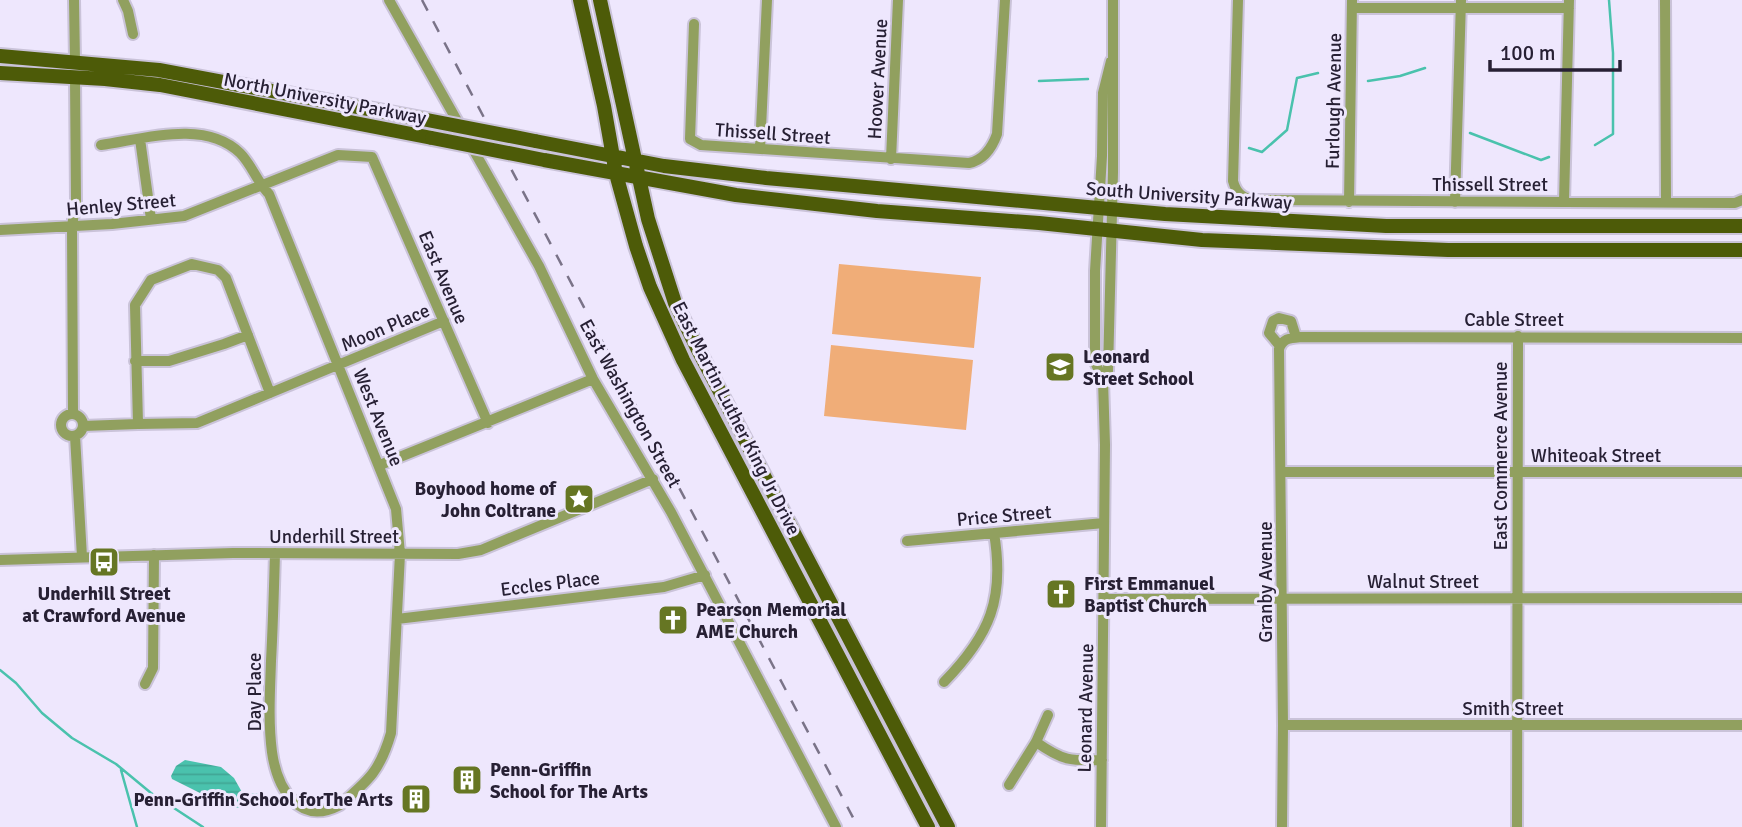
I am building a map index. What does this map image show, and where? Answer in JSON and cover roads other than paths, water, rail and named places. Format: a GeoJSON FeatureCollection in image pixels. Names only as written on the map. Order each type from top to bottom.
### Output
{"type":"FeatureCollection","features":[{"type":"Feature","properties":{"kind":"main road","name":"East Martin Luther King Jr Drive"},"geometry":{"type":"LineString","coordinates":[[580,0],[616,174],[650,287],[683,360],[928,827]]}},
{"type":"Feature","properties":{"kind":"main road","name":"East Martin Luther King Jr Drive"},"geometry":{"type":"LineString","coordinates":[[600,0],[648,219],[660,260],[681,314],[948,827]]}},
{"type":"Feature","properties":{"kind":"main road","name":"North University Parkway"},"geometry":{"type":"LineString","coordinates":[[0,56],[75,61],[190,75],[636,160]]}},
{"type":"Feature","properties":{"kind":"main road","name":"North University Parkway"},"geometry":{"type":"LineString","coordinates":[[0,73],[160,85],[640,178]]}},
{"type":"Feature","properties":{"kind":"main road","name":"South University Parkway"},"geometry":{"type":"LineString","coordinates":[[636,160],[766,178],[1105,210],[1386,226],[1742,226]]}},
{"type":"Feature","properties":{"kind":"main road"},"geometry":{"type":"LineString","coordinates":[[640,178],[736,195],[864,210],[1202,240],[1434,250],[1742,250]]}},
{"type":"Feature","properties":{"kind":"street"},"geometry":{"type":"LineString","coordinates":[[74,0],[75,61]]}},
{"type":"Feature","properties":{"kind":"street"},"geometry":{"type":"LineString","coordinates":[[123,0],[133,34]]}},
{"type":"Feature","properties":{"kind":"street","name":"East Washington Street"},"geometry":{"type":"LineString","coordinates":[[389,0],[540,266],[593,379],[653,479],[836,827]]}},
{"type":"Feature","properties":{"kind":"street"},"geometry":{"type":"LineString","coordinates":[[760,149],[767,0]]}},
{"type":"Feature","properties":{"kind":"street","name":"Hoover Avenue"},"geometry":{"type":"LineString","coordinates":[[891,159],[898,0]]}},
{"type":"Feature","properties":{"kind":"street","name":"Thissell Street"},"geometry":{"type":"LineString","coordinates":[[694,24],[690,139],[701,145],[969,163],[978,161],[989,150],[997,134],[1005,0]]}},
{"type":"Feature","properties":{"kind":"street","name":"Leonard Avenue"},"geometry":{"type":"LineString","coordinates":[[1103,380],[1108,371],[1111,231],[1105,210],[1113,0]]}},
{"type":"Feature","properties":{"kind":"street","name":"Thissell Street"},"geometry":{"type":"LineString","coordinates":[[1238,0],[1233,181],[1238,194],[1252,200],[1742,200]]}},
{"type":"Feature","properties":{"kind":"street"},"geometry":{"type":"LineString","coordinates":[[1665,0],[1666,202]]}},
{"type":"Feature","properties":{"kind":"street"},"geometry":{"type":"LineString","coordinates":[[1352,4],[1569,4],[1564,202]]}},
{"type":"Feature","properties":{"kind":"street","name":"Furlough Avenue"},"geometry":{"type":"LineString","coordinates":[[1349,202],[1352,4]]}},
{"type":"Feature","properties":{"kind":"street"},"geometry":{"type":"LineString","coordinates":[[1455,202],[1461,4]]}},
{"type":"Feature","properties":{"kind":"street"},"geometry":{"type":"LineString","coordinates":[[73,413],[72,226],[76,201],[75,78]]}},
{"type":"Feature","properties":{"kind":"street","name":"West Avenue"},"geometry":{"type":"LineString","coordinates":[[101,145],[195,134],[222,142],[240,153],[261,187],[269,194],[396,509],[400,554],[391,733],[385,754],[369,780],[330,814],[309,818]]}},
{"type":"Feature","properties":{"kind":"street"},"geometry":{"type":"LineString","coordinates":[[140,139],[151,219]]}},
{"type":"Feature","properties":{"kind":"street","name":"Henley Street"},"geometry":{"type":"LineString","coordinates":[[0,230],[184,216],[338,155],[360,155]]}},
{"type":"Feature","properties":{"kind":"street","name":"East Avenue"},"geometry":{"type":"LineString","coordinates":[[360,155],[375,159],[488,423]]}},
{"type":"Feature","properties":{"kind":"street","name":"Leonard Avenue"},"geometry":{"type":"LineString","coordinates":[[1101,827],[1103,380],[1096,362],[1096,229],[1105,210]]}},
{"type":"Feature","properties":{"kind":"street"},"geometry":{"type":"LineString","coordinates":[[138,424],[135,305],[151,280],[191,264],[218,270],[226,278],[270,393]]}},
{"type":"Feature","properties":{"kind":"street","name":"Moon Place"},"geometry":{"type":"LineString","coordinates":[[83,426],[197,423],[443,321]]}},
{"type":"Feature","properties":{"kind":"street"},"geometry":{"type":"LineString","coordinates":[[135,361],[169,361],[248,335]]}},
{"type":"Feature","properties":{"kind":"street","name":"Cable Street"},"geometry":{"type":"LineString","coordinates":[[1287,341],[1518,336],[1742,338]]}},
{"type":"Feature","properties":{"kind":"street","name":"East Commerce Avenue"},"geometry":{"type":"LineString","coordinates":[[1517,827],[1518,336]]}},
{"type":"Feature","properties":{"kind":"street","name":"Granby Avenue"},"geometry":{"type":"LineString","coordinates":[[1282,827],[1282,472],[1287,341]]}},
{"type":"Feature","properties":{"kind":"street"},"geometry":{"type":"LineString","coordinates":[[380,465],[593,379]]}},
{"type":"Feature","properties":{"kind":"street"},"geometry":{"type":"LineString","coordinates":[[73,413],[81,418],[83,426],[75,436],[64,433],[56,425],[65,416],[73,413]]}},
{"type":"Feature","properties":{"kind":"street"},"geometry":{"type":"LineString","coordinates":[[75,436],[82,558]]}},
{"type":"Feature","properties":{"kind":"street","name":"Whiteoak Street"},"geometry":{"type":"LineString","coordinates":[[1282,472],[1742,472]]}},
{"type":"Feature","properties":{"kind":"street","name":"Underhill Street"},"geometry":{"type":"LineString","coordinates":[[0,560],[275,553],[458,554],[481,550],[653,479]]}},
{"type":"Feature","properties":{"kind":"street","name":"Price Street"},"geometry":{"type":"LineString","coordinates":[[907,541],[1104,523]]}},
{"type":"Feature","properties":{"kind":"street"},"geometry":{"type":"LineString","coordinates":[[944,682],[978,639],[995,606],[999,563],[993,533]]}},
{"type":"Feature","properties":{"kind":"street","name":"Day Place"},"geometry":{"type":"LineString","coordinates":[[275,553],[272,753],[282,787],[294,807],[309,818]]}},
{"type":"Feature","properties":{"kind":"street"},"geometry":{"type":"LineString","coordinates":[[145,684],[153,668],[154,555]]}},
{"type":"Feature","properties":{"kind":"street","name":"Eccles Place"},"geometry":{"type":"LineString","coordinates":[[397,619],[664,587],[705,575]]}},
{"type":"Feature","properties":{"kind":"street","name":"Walnut Street"},"geometry":{"type":"LineString","coordinates":[[1104,599],[1742,598]]}},
{"type":"Feature","properties":{"kind":"street"},"geometry":{"type":"LineString","coordinates":[[1009,785],[1036,743],[1048,715]]}},
{"type":"Feature","properties":{"kind":"street","name":"Smith Street"},"geometry":{"type":"LineString","coordinates":[[1283,725],[1742,725]]}},
{"type":"Feature","properties":{"kind":"street"},"geometry":{"type":"LineString","coordinates":[[1036,743],[1057,757],[1068,760],[1102,760]]}},
{"type":"Feature","properties":{"kind":"waterway"},"geometry":{"type":"LineString","coordinates":[[1595,145],[1613,134],[1613,53],[1609,0]]}},
{"type":"Feature","properties":{"kind":"waterway"},"geometry":{"type":"LineString","coordinates":[[1368,81],[1400,76],[1425,68]]}},
{"type":"Feature","properties":{"kind":"waterway"},"geometry":{"type":"LineString","coordinates":[[1249,148],[1262,152],[1287,130],[1297,78],[1318,73]]}},
{"type":"Feature","properties":{"kind":"waterway"},"geometry":{"type":"LineString","coordinates":[[1039,81],[1088,79]]}},
{"type":"Feature","properties":{"kind":"waterway"},"geometry":{"type":"LineString","coordinates":[[1470,133],[1541,160],[1549,157]]}},
{"type":"Feature","properties":{"kind":"waterway"},"geometry":{"type":"LineString","coordinates":[[0,670],[16,683],[42,713],[72,738],[116,764],[151,793],[203,827]]}},
{"type":"Feature","properties":{"kind":"waterway"},"geometry":{"type":"LineString","coordinates":[[121,770],[137,827]]}},
{"type":"Feature","properties":{"kind":"railway"},"geometry":{"type":"LineString","coordinates":[[422,0],[858,827]]}},
{"type":"Feature","properties":{"kind":"place","name":"Leonard Street School"},"geometry":{"type":"Point","coordinates":[1060,367]}},
{"type":"Feature","properties":{"kind":"place","name":"Boyhood home of John Coltrane"},"geometry":{"type":"Point","coordinates":[579,499]}},
{"type":"Feature","properties":{"kind":"place","name":"Underhill Street at Crawford Avenue"},"geometry":{"type":"Point","coordinates":[104,562]}},
{"type":"Feature","properties":{"kind":"place","name":"First Emmanuel Baptist Church"},"geometry":{"type":"Point","coordinates":[1061,594]}},
{"type":"Feature","properties":{"kind":"place","name":"Pearson Memorial AME Church"},"geometry":{"type":"Point","coordinates":[673,620]}},
{"type":"Feature","properties":{"kind":"place","name":"Penn-Griffin School for The Arts"},"geometry":{"type":"Point","coordinates":[467,780]}},
{"type":"Feature","properties":{"kind":"place","name":"Penn-Griffin School forThe Arts"},"geometry":{"type":"Point","coordinates":[416,799]}}]}
